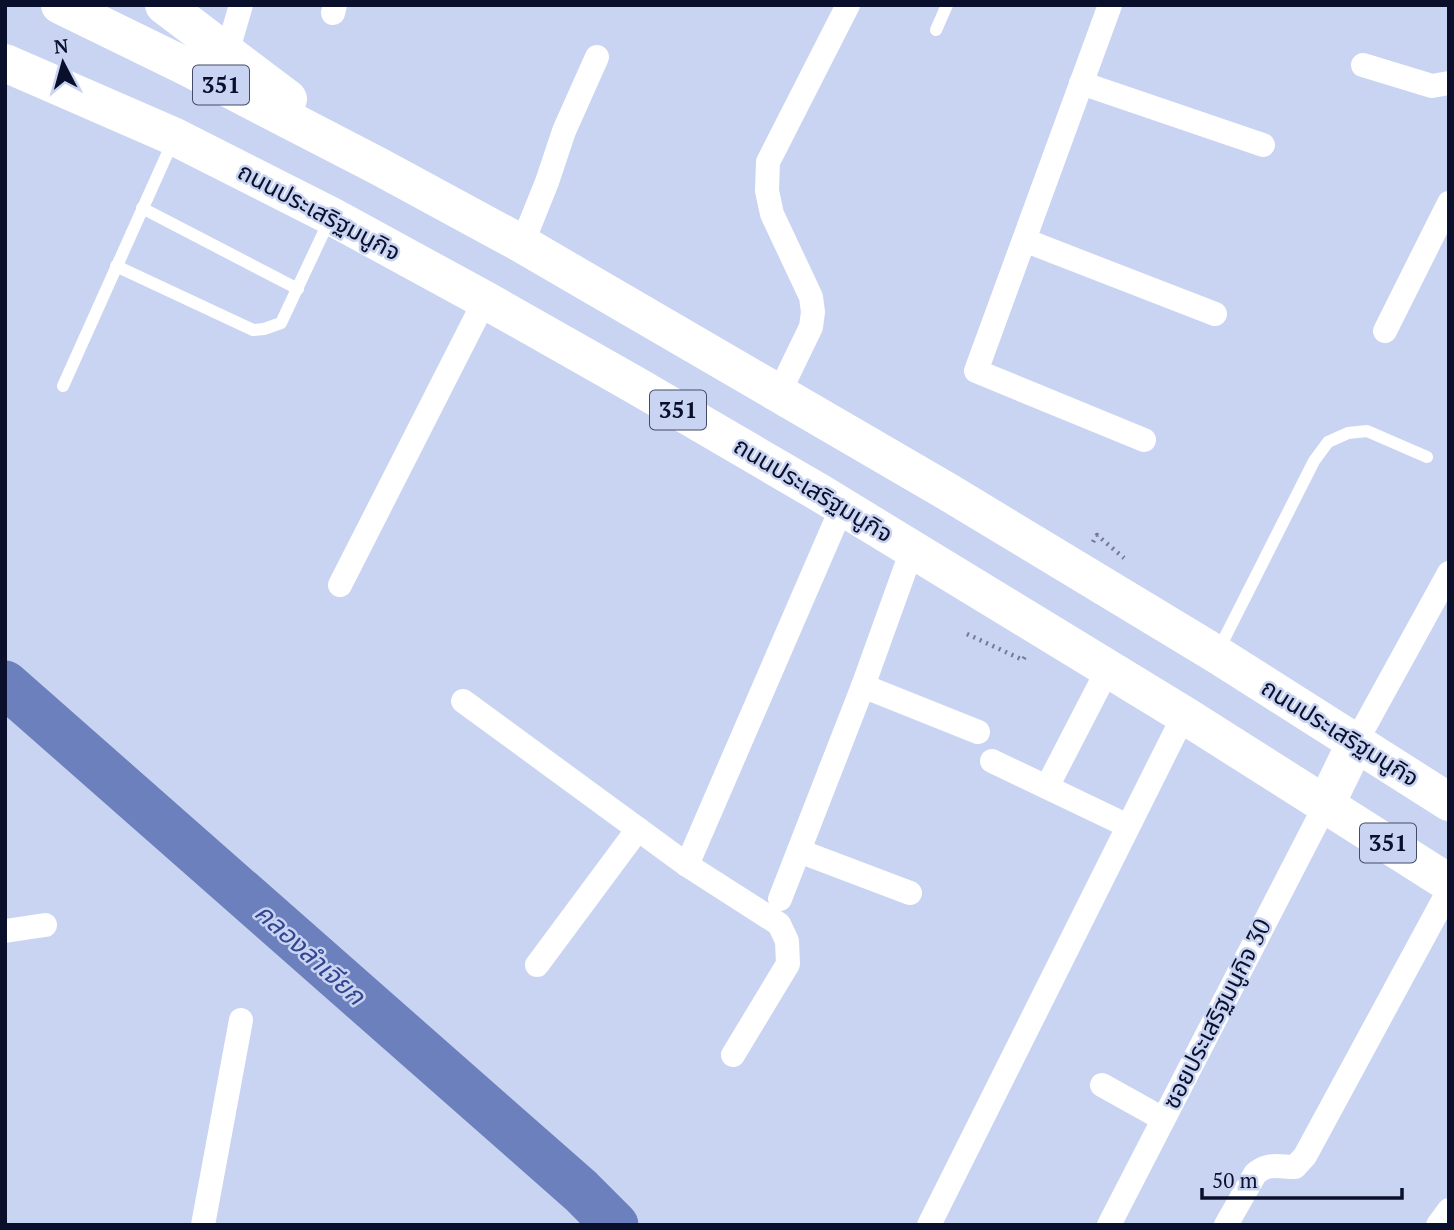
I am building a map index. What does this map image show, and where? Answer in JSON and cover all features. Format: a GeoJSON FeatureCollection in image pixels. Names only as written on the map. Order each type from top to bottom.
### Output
{"type":"FeatureCollection","features":[{"type":"Feature","properties":{"kind":"main road","name":"ถนนประเสริฐมนูกิจ"},"geometry":{"type":"LineString","coordinates":[[61,5],[380,167],[522,244],[948,492],[1216,654],[1449,802]]}},
{"type":"Feature","properties":{"kind":"main road"},"geometry":{"type":"LineString","coordinates":[[164,5],[380,167]]}},
{"type":"Feature","properties":{"kind":"main road","name":"ถนนประเสริฐมนูกิจ"},"geometry":{"type":"LineString","coordinates":[[5,63],[175,137],[331,216],[635,385],[1108,668],[1449,883]]}},
{"type":"Feature","properties":{"kind":"main road"},"geometry":{"type":"LineString","coordinates":[[1326,804],[1356,742]]}},
{"type":"Feature","properties":{"kind":"street"},"geometry":{"type":"LineString","coordinates":[[228,53],[241,5]]}},
{"type":"Feature","properties":{"kind":"street"},"geometry":{"type":"LineString","coordinates":[[779,393],[811,327],[813,312],[811,297],[772,214],[768,191],[768,162],[848,5]]}},
{"type":"Feature","properties":{"kind":"street"},"geometry":{"type":"LineString","coordinates":[[1110,5],[976,371],[1144,440]]}},
{"type":"Feature","properties":{"kind":"street"},"geometry":{"type":"LineString","coordinates":[[522,244],[564,131],[597,57]]}},
{"type":"Feature","properties":{"kind":"street"},"geometry":{"type":"LineString","coordinates":[[1363,65],[1432,86],[1449,83]]}},
{"type":"Feature","properties":{"kind":"street"},"geometry":{"type":"LineString","coordinates":[[1081,83],[1263,145]]}},
{"type":"Feature","properties":{"kind":"street"},"geometry":{"type":"LineString","coordinates":[[1385,331],[1449,203]]}},
{"type":"Feature","properties":{"kind":"street"},"geometry":{"type":"LineString","coordinates":[[1024,240],[1215,314]]}},
{"type":"Feature","properties":{"kind":"street"},"geometry":{"type":"LineString","coordinates":[[340,585],[485,300]]}},
{"type":"Feature","properties":{"kind":"street"},"geometry":{"type":"LineString","coordinates":[[687,865],[842,507]]}},
{"type":"Feature","properties":{"kind":"street"},"geometry":{"type":"LineString","coordinates":[[780,899],[863,686],[912,550]]}},
{"type":"Feature","properties":{"kind":"street"},"geometry":{"type":"LineString","coordinates":[[1356,742],[1449,573]]}},
{"type":"Feature","properties":{"kind":"street"},"geometry":{"type":"LineString","coordinates":[[1047,787],[1108,668]]}},
{"type":"Feature","properties":{"kind":"street"},"geometry":{"type":"LineString","coordinates":[[863,686],[978,732]]}},
{"type":"Feature","properties":{"kind":"street"},"geometry":{"type":"LineString","coordinates":[[463,701],[687,865],[779,925],[787,940],[788,964],[733,1055]]}},
{"type":"Feature","properties":{"kind":"street"},"geometry":{"type":"LineString","coordinates":[[929,1225],[1184,715]]}},
{"type":"Feature","properties":{"kind":"street"},"geometry":{"type":"LineString","coordinates":[[992,761],[1128,825]]}},
{"type":"Feature","properties":{"kind":"street","name":"ซอยประเสริฐมนูกิจ 30"},"geometry":{"type":"LineString","coordinates":[[1109,1225],[1326,804]]}},
{"type":"Feature","properties":{"kind":"street"},"geometry":{"type":"LineString","coordinates":[[537,965],[638,829]]}},
{"type":"Feature","properties":{"kind":"street"},"geometry":{"type":"LineString","coordinates":[[799,851],[910,893]]}},
{"type":"Feature","properties":{"kind":"street"},"geometry":{"type":"LineString","coordinates":[[1226,1225],[1260,1169],[1269,1166],[1295,1167],[1306,1156],[1449,890]]}},
{"type":"Feature","properties":{"kind":"street"},"geometry":{"type":"LineString","coordinates":[[5,931],[44,925]]}},
{"type":"Feature","properties":{"kind":"street"},"geometry":{"type":"LineString","coordinates":[[203,1225],[241,1020]]}},
{"type":"Feature","properties":{"kind":"street"},"geometry":{"type":"LineString","coordinates":[[1102,1085],[1163,1119]]}},
{"type":"Feature","properties":{"kind":"street"},"geometry":{"type":"LineString","coordinates":[[1437,1225],[1449,1210]]}},
{"type":"Feature","properties":{"kind":"lane"},"geometry":{"type":"LineString","coordinates":[[936,30],[947,5]]}},
{"type":"Feature","properties":{"kind":"lane"},"geometry":{"type":"LineString","coordinates":[[63,386],[175,137]]}},
{"type":"Feature","properties":{"kind":"lane"},"geometry":{"type":"LineString","coordinates":[[142,208],[298,289]]}},
{"type":"Feature","properties":{"kind":"lane"},"geometry":{"type":"LineString","coordinates":[[116,266],[253,330],[264,329],[281,323],[331,216]]}},
{"type":"Feature","properties":{"kind":"lane"},"geometry":{"type":"LineString","coordinates":[[1216,654],[1314,461],[1328,442],[1348,433],[1367,431],[1427,457]]}},
{"type":"Feature","properties":{"kind":"path"},"geometry":{"type":"LineString","coordinates":[[967,634],[1023,660]]}},
{"type":"Feature","properties":{"kind":"waterway","name":"คลองลำเจียก"},"geometry":{"type":"LineString","coordinates":[[5,684],[581,1191],[615,1225]]}}]}
